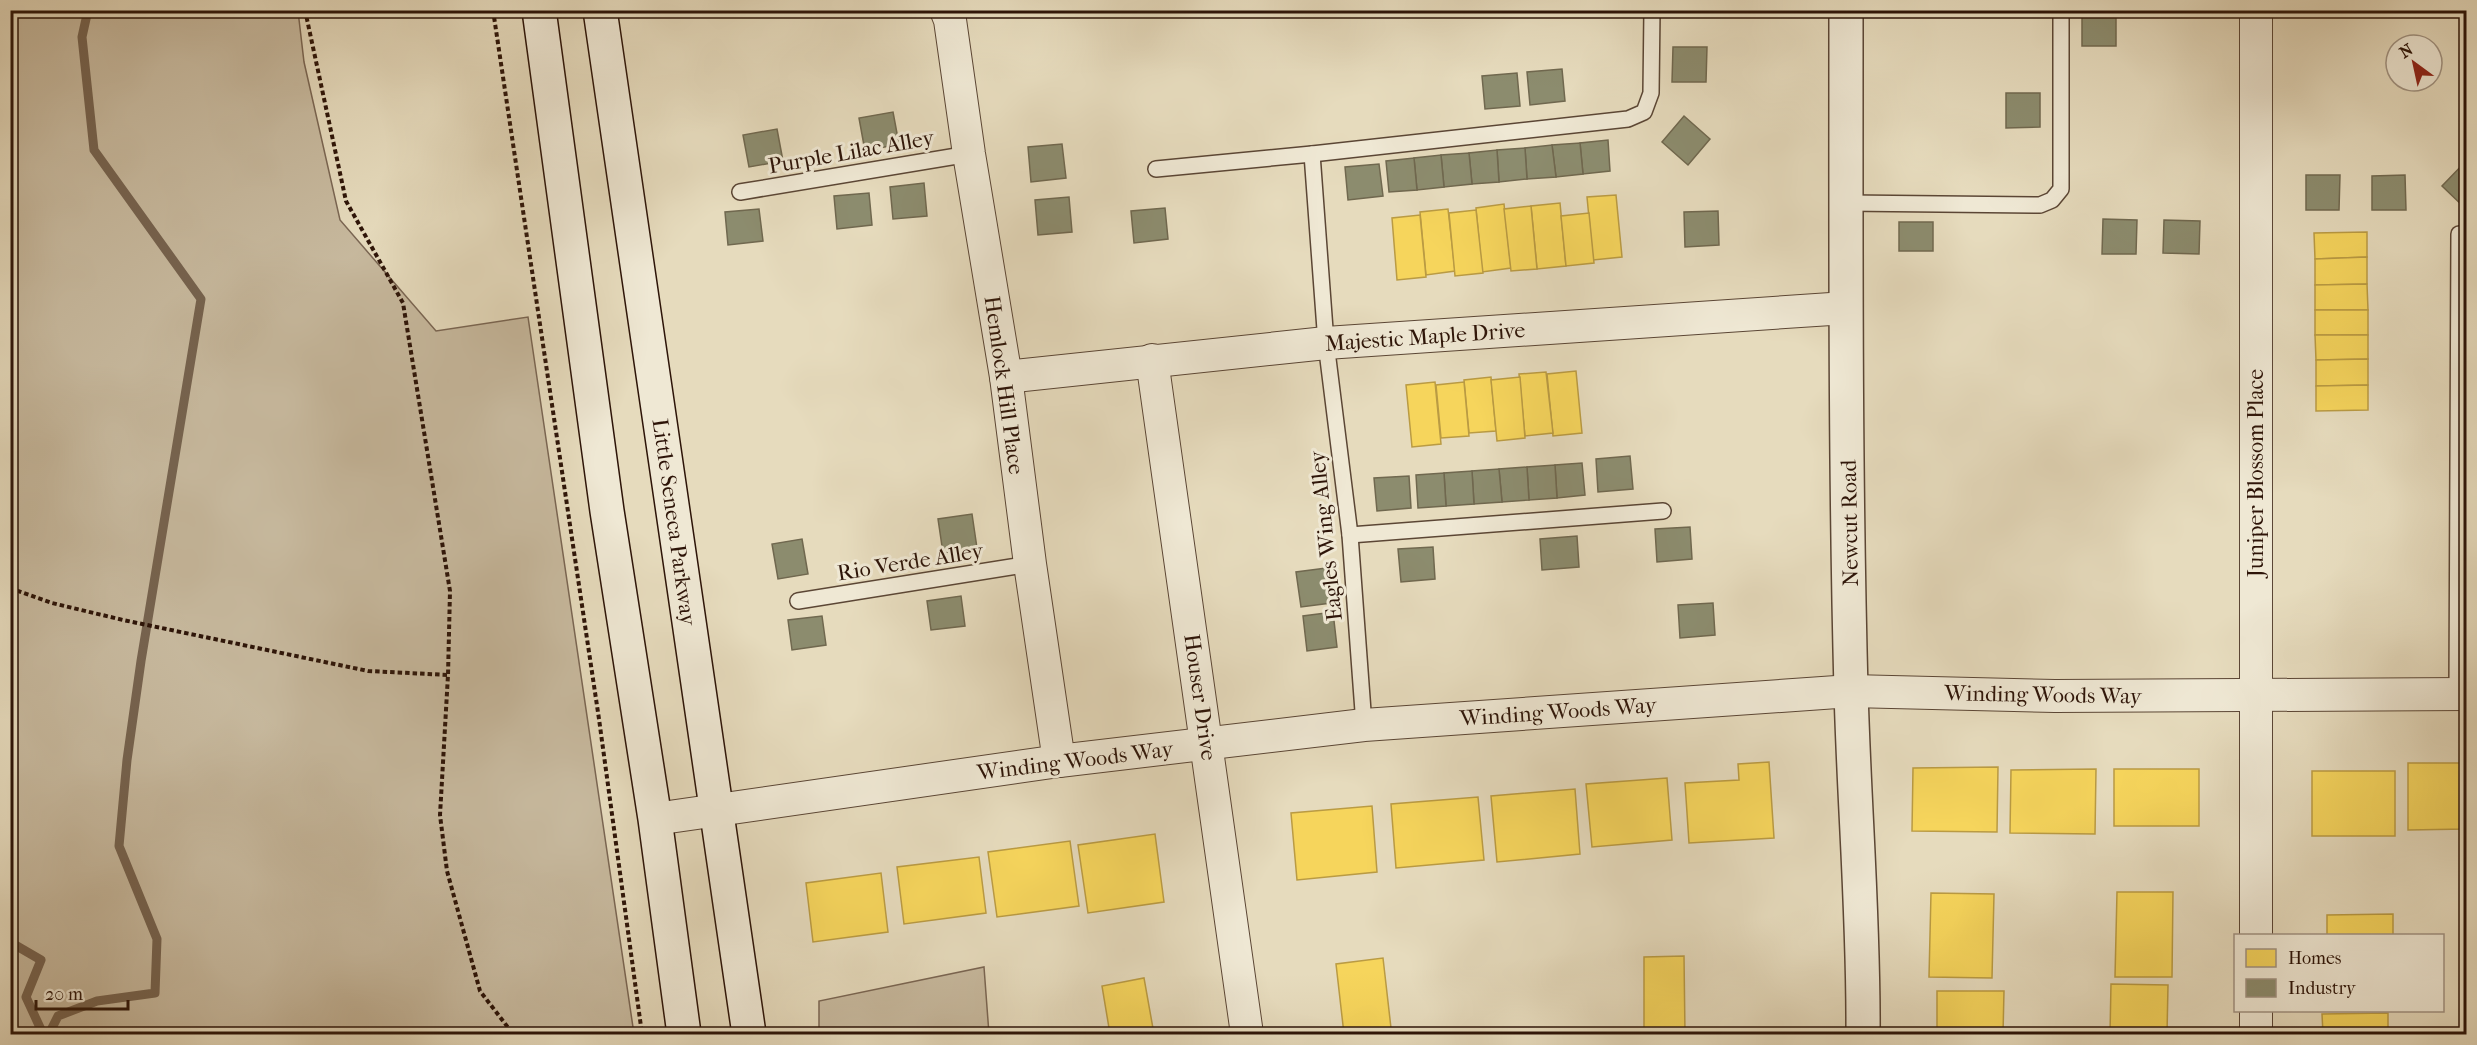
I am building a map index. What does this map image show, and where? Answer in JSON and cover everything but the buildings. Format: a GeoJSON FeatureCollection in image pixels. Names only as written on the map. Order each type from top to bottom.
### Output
{"type":"FeatureCollection","features":[{"type":"Feature","properties":{"kind":"main road"},"geometry":{"type":"LineString","coordinates":[[539,10],[607,511],[655,819],[684,1035]]}},
{"type":"Feature","properties":{"kind":"main road","name":"Little Seneca Parkway"},"geometry":{"type":"LineString","coordinates":[[600,10],[749,1035]]}},
{"type":"Feature","properties":{"kind":"main road","name":"Newcut Road"},"geometry":{"type":"LineString","coordinates":[[1846,10],[1846,308],[1851,691],[1864,983],[1863,1035]]}},
{"type":"Feature","properties":{"kind":"street","name":"Hemlock Hill Place"},"geometry":{"type":"LineString","coordinates":[[946,10],[950,20],[969,154],[1006,377],[1030,564],[1059,760]]}},
{"type":"Feature","properties":{"kind":"street","name":"Juniper Blossom Place"},"geometry":{"type":"LineString","coordinates":[[2256,10],[2256,934]]}},
{"type":"Feature","properties":{"kind":"street","name":"Majestic Maple Drive"},"geometry":{"type":"LineString","coordinates":[[1006,377],[1326,343],[1846,308]]}},
{"type":"Feature","properties":{"kind":"street","name":"Houser Drive"},"geometry":{"type":"LineString","coordinates":[[1152,360],[1208,743],[1247,1035]]}},
{"type":"Feature","properties":{"kind":"street","name":"Winding Woods Way"},"geometry":{"type":"LineString","coordinates":[[655,819],[1059,760],[1364,725],[1851,691],[2055,696],[2462,694]]}},
{"type":"Feature","properties":{"kind":"street"},"geometry":{"type":"LineString","coordinates":[[2256,1012],[2256,1035]]}},
{"type":"Feature","properties":{"kind":"lane"},"geometry":{"type":"LineString","coordinates":[[1156,169],[1628,119],[1644,112],[1652,93],[1652,10]]}},
{"type":"Feature","properties":{"kind":"lane"},"geometry":{"type":"LineString","coordinates":[[1846,203],[2040,205],[2052,200],[2061,189],[2061,10]]}},
{"type":"Feature","properties":{"kind":"lane","name":"Purple Lilac Alley"},"geometry":{"type":"LineString","coordinates":[[740,192],[969,154]]}},
{"type":"Feature","properties":{"kind":"lane","name":"Eagles Wing Alley"},"geometry":{"type":"LineString","coordinates":[[1312,154],[1326,343],[1350,535],[1364,725]]}},
{"type":"Feature","properties":{"kind":"lane"},"geometry":{"type":"LineString","coordinates":[[2459,234],[2462,694]]}},
{"type":"Feature","properties":{"kind":"lane"},"geometry":{"type":"LineString","coordinates":[[1350,535],[1663,511]]}},
{"type":"Feature","properties":{"kind":"lane","name":"Rio Verde Alley"},"geometry":{"type":"LineString","coordinates":[[798,601],[1030,564]]}},
{"type":"Feature","properties":{"kind":"path"},"geometry":{"type":"LineString","coordinates":[[305,10],[346,201],[403,303],[450,591],[440,815],[447,871],[480,991],[513,1035]]}},
{"type":"Feature","properties":{"kind":"path"},"geometry":{"type":"LineString","coordinates":[[494,10],[597,707],[642,1035]]}},
{"type":"Feature","properties":{"kind":"path"},"geometry":{"type":"LineString","coordinates":[[10,588],[52,603],[123,620],[368,671],[448,675]]}},
{"type":"Feature","properties":{"kind":"shaded area"},"geometry":{"type":"Polygon","coordinates":[[[10,11],[298,11],[304,62],[340,220],[436,331],[528,317],[634,1034],[11,1034],[10,11]]]}},
{"type":"Feature","properties":{"kind":"shaded area"},"geometry":{"type":"Polygon","coordinates":[[[984,967],[989,1034],[819,1034],[819,1001],[984,967]]]}},
{"type":"Feature","properties":{"kind":"waterway"},"geometry":{"type":"LineString","coordinates":[[49,1034],[58,1016],[97,1001],[155,993],[157,939],[119,846],[127,760],[141,661],[201,299],[94,150],[82,37],[88,10]]}},
{"type":"Feature","properties":{"kind":"waterway"},"geometry":{"type":"LineString","coordinates":[[10,942],[41,960],[26,997],[43,1034]]}}]}
